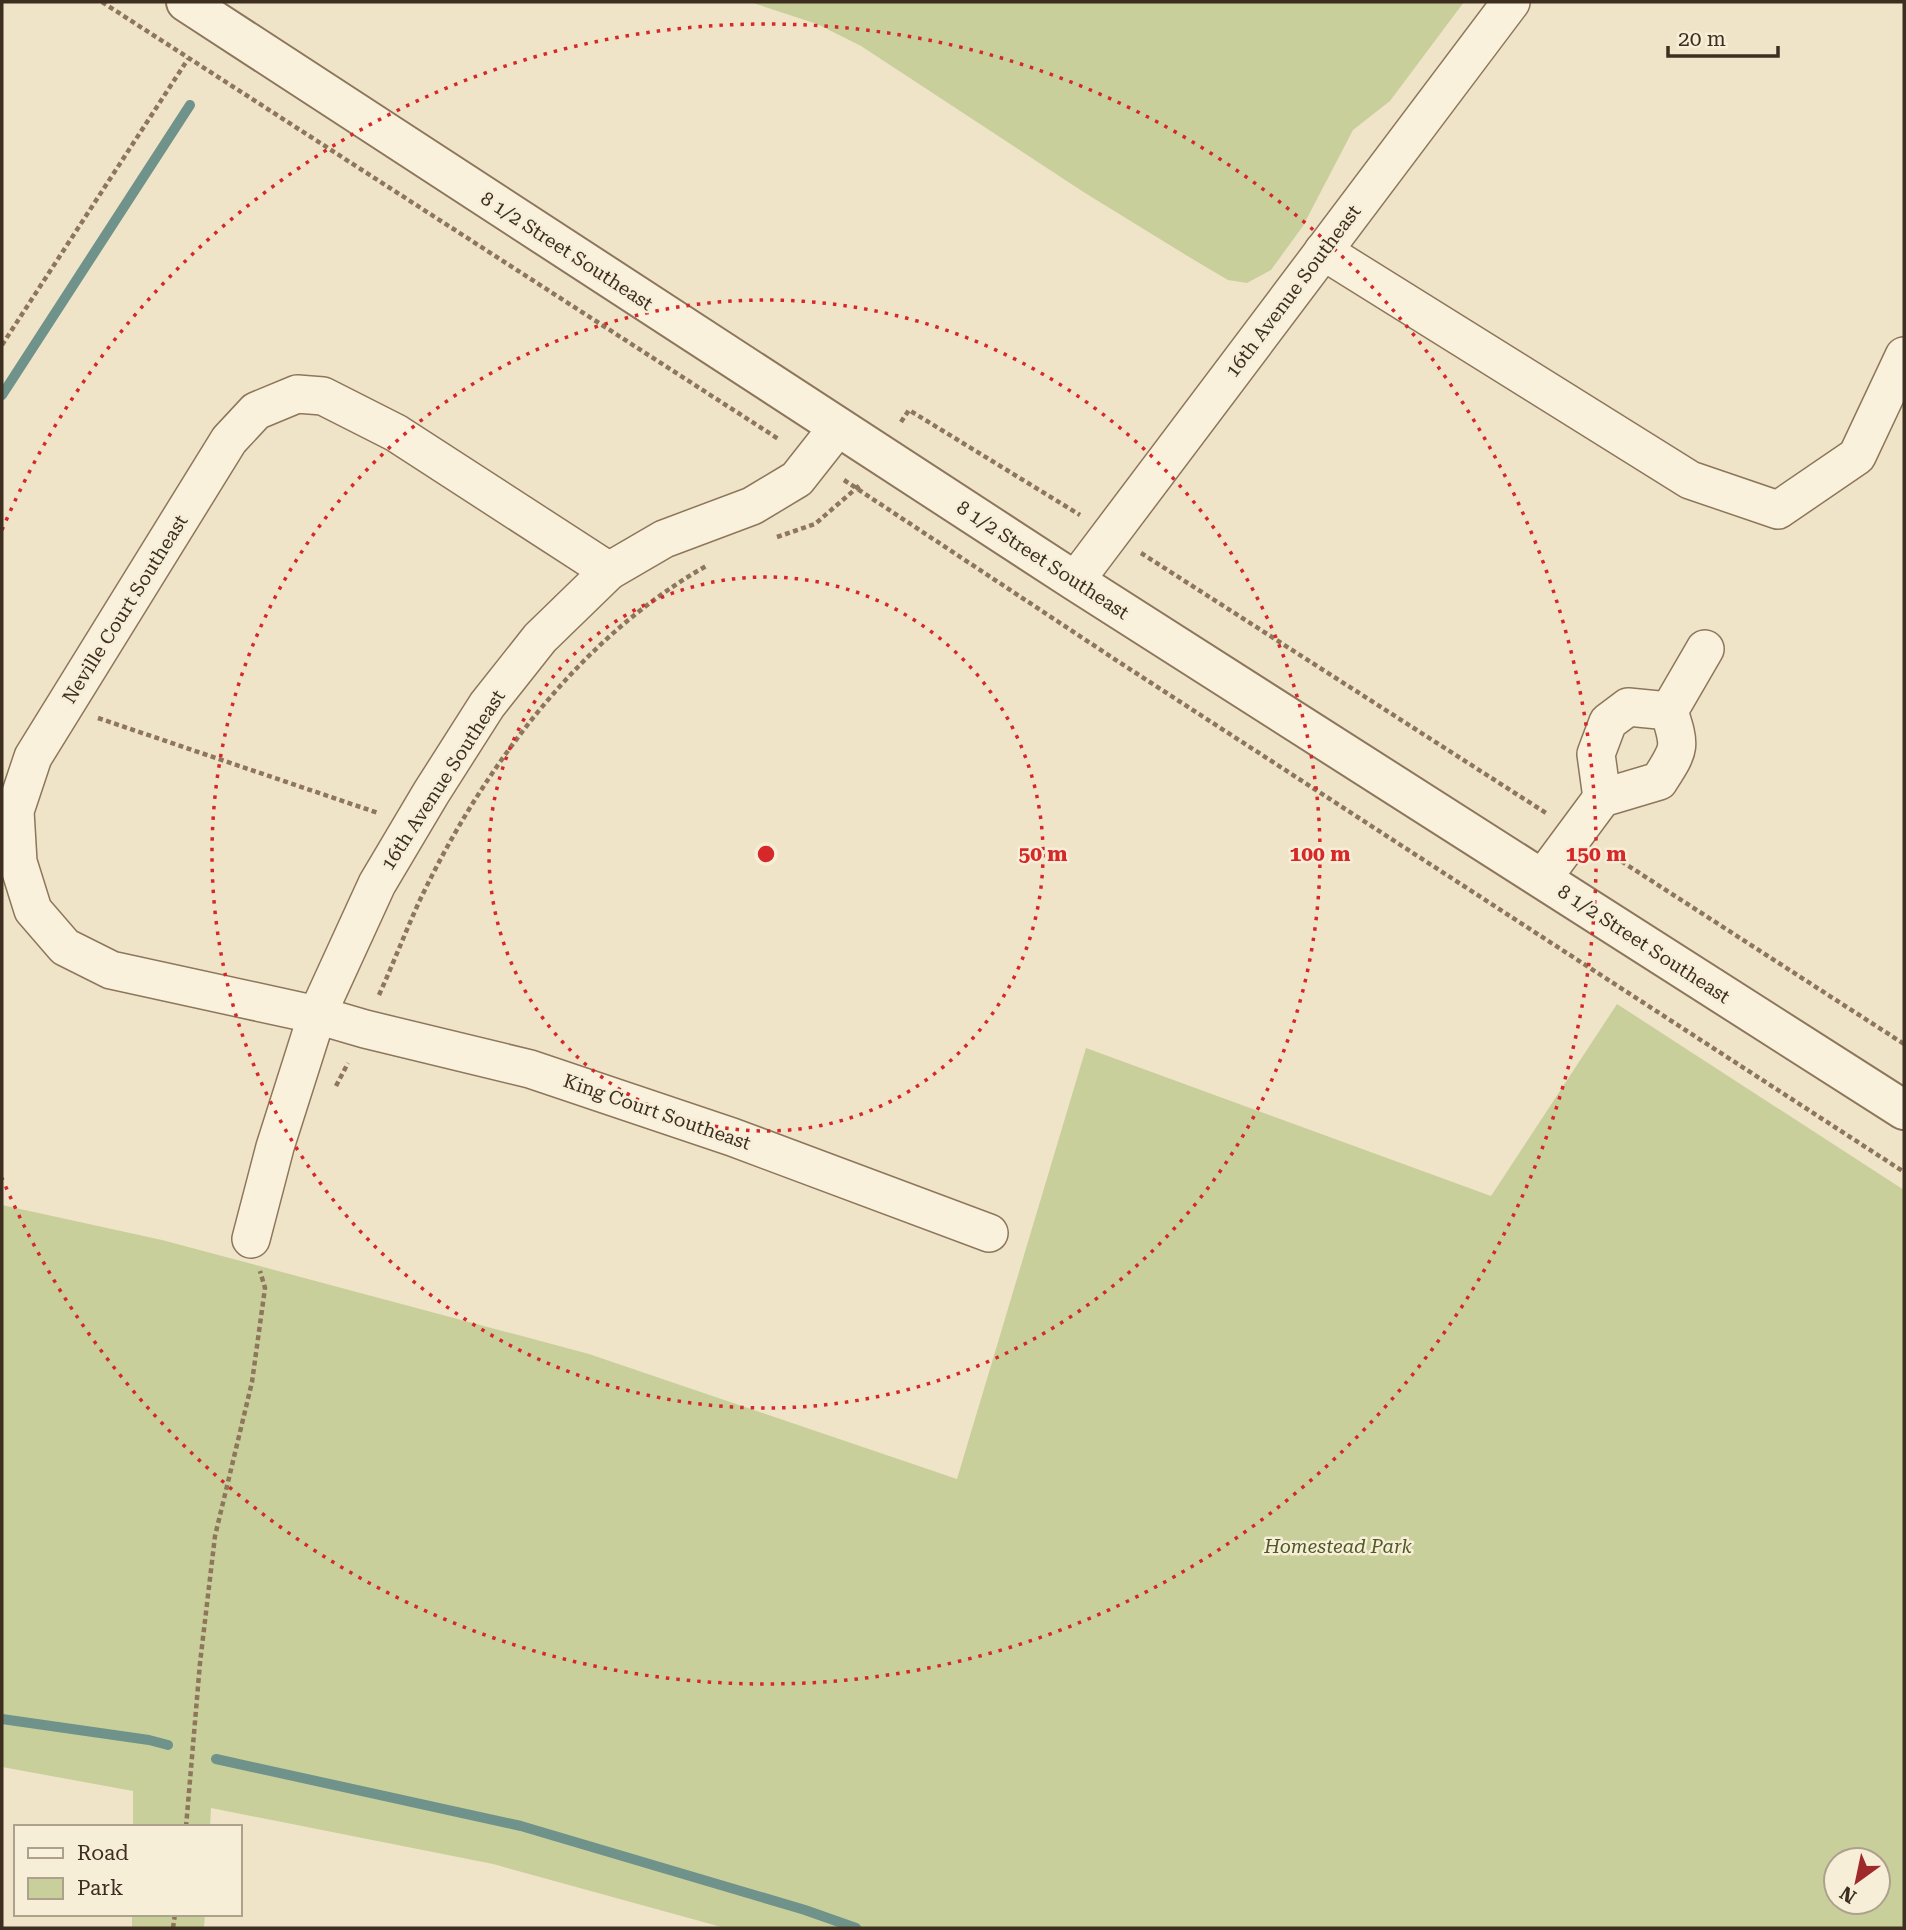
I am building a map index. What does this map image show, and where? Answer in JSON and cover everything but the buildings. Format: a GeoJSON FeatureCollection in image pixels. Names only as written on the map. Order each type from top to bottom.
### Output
{"type":"FeatureCollection","features":[{"type":"Feature","properties":{"kind":"street","name":"8 1/2 Street Southeast"},"geometry":{"type":"LineString","coordinates":[[186,2],[1075,581],[1904,1110]]}},
{"type":"Feature","properties":{"kind":"street","name":"16th Avenue Southeast"},"geometry":{"type":"LineString","coordinates":[[1075,581],[1511,2]]}},
{"type":"Feature","properties":{"kind":"street"},"geometry":{"type":"LineString","coordinates":[[1323,251],[1690,481],[1778,510],[1857,456],[1904,356]]}},
{"type":"Feature","properties":{"kind":"street","name":"Neville Court Southeast"},"geometry":{"type":"LineString","coordinates":[[317,1015],[111,970],[65,947],[33,910],[19,862],[15,811],[33,757],[229,440],[256,411],[298,394],[323,396],[396,432],[608,571]]}},
{"type":"Feature","properties":{"kind":"street","name":"16th Avenue Southeast"},"geometry":{"type":"LineString","coordinates":[[251,1239],[275,1147],[317,1015],[377,884],[487,705],[540,638],[608,571],[664,539],[752,506],[797,479],[838,427]]}},
{"type":"Feature","properties":{"kind":"street"},"geometry":{"type":"LineString","coordinates":[[1542,879],[1602,798],[1659,781],[1674,758],[1679,742],[1669,711],[1705,649]]}},
{"type":"Feature","properties":{"kind":"street"},"geometry":{"type":"LineString","coordinates":[[1602,798],[1596,754],[1608,722],[1628,707],[1669,711]]}},
{"type":"Feature","properties":{"kind":"street","name":"King Court Southeast"},"geometry":{"type":"LineString","coordinates":[[317,1015],[530,1069],[732,1137],[989,1233]]}},
{"type":"Feature","properties":{"kind":"path"},"geometry":{"type":"LineString","coordinates":[[102,2],[755,426],[813,459],[1134,672],[1904,1172]]}},
{"type":"Feature","properties":{"kind":"path"},"geometry":{"type":"LineString","coordinates":[[2,345],[188,59]]}},
{"type":"Feature","properties":{"kind":"path"},"geometry":{"type":"LineString","coordinates":[[909,410],[1111,534],[1904,1044]]}},
{"type":"Feature","properties":{"kind":"path"},"geometry":{"type":"LineString","coordinates":[[773,538],[815,524],[858,489]]}},
{"type":"Feature","properties":{"kind":"path"},"geometry":{"type":"LineString","coordinates":[[365,1029],[420,901],[472,806],[522,730],[583,662],[636,612],[717,561]]}},
{"type":"Feature","properties":{"kind":"path"},"geometry":{"type":"LineString","coordinates":[[64,706],[412,824]]}},
{"type":"Feature","properties":{"kind":"path"},"geometry":{"type":"LineString","coordinates":[[186,1825],[200,1663],[215,1536],[252,1382],[265,1288],[251,1239]]}},
{"type":"Feature","properties":{"kind":"green space"},"geometry":{"type":"Polygon","coordinates":[[[750,2],[1464,2],[1390,101],[1353,130],[1303,226],[1271,270],[1247,283],[1228,280],[1194,260],[1085,193],[861,46],[817,24],[750,2]]]}},
{"type":"Feature","properties":{"kind":"green space","name":"Homestead Park"},"geometry":{"type":"Polygon","coordinates":[[[1617,1004],[1904,1190],[1904,1928],[725,1928],[493,1864],[211,1808],[210,1825],[133,1825],[133,1791],[2,1767],[2,1205],[162,1240],[589,1354],[957,1479],[1086,1048],[1491,1196],[1617,1004]]]}},
{"type":"Feature","properties":{"kind":"green space"},"geometry":{"type":"Polygon","coordinates":[[[132,1916],[205,1916],[204,1928],[132,1928],[132,1916]]]}},
{"type":"Feature","properties":{"kind":"waterway"},"geometry":{"type":"LineString","coordinates":[[2,395],[190,105]]}},
{"type":"Feature","properties":{"kind":"waterway"},"geometry":{"type":"LineString","coordinates":[[2,1719],[168,1745]]}},
{"type":"Feature","properties":{"kind":"waterway"},"geometry":{"type":"LineString","coordinates":[[216,1759],[521,1826],[805,1910],[856,1928]]}}]}
